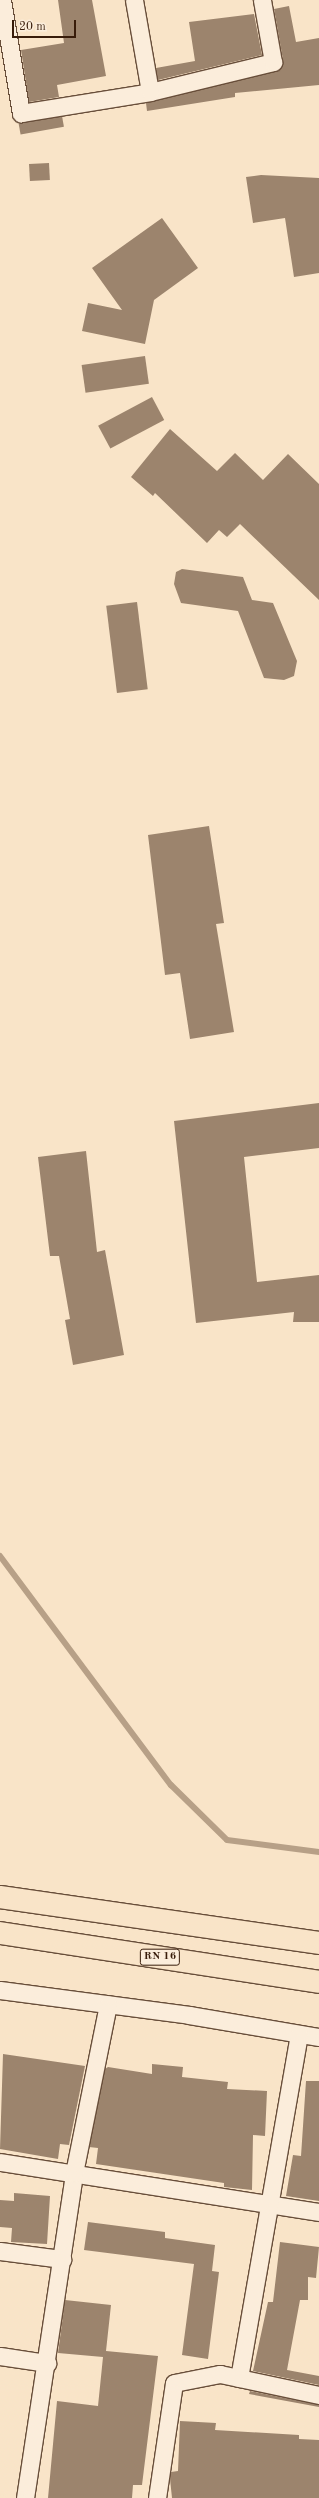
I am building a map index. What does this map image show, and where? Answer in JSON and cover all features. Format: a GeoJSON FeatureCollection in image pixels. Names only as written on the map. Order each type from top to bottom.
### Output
{"type":"FeatureCollection","features":[{"type":"Feature","properties":{"kind":"highway"},"geometry":{"type":"LineString","coordinates":[[0,1897],[319,1943]]}},
{"type":"Feature","properties":{"kind":"highway","name":"RN 16"},"geometry":{"type":"LineString","coordinates":[[0,1933],[319,1982]]}},
{"type":"Feature","properties":{"kind":"street"},"geometry":{"type":"LineString","coordinates":[[2,0],[21,113],[150,92],[273,62],[262,0]]}},
{"type":"Feature","properties":{"kind":"street"},"geometry":{"type":"LineString","coordinates":[[134,0],[150,92]]}},
{"type":"Feature","properties":{"kind":"street"},"geometry":{"type":"LineString","coordinates":[[0,1990],[108,2004],[319,2037]]}},
{"type":"Feature","properties":{"kind":"street"},"geometry":{"type":"LineString","coordinates":[[25,2498],[47,2363],[74,2173],[108,2004]]}},
{"type":"Feature","properties":{"kind":"street"},"geometry":{"type":"LineString","coordinates":[[239,2378],[299,2034]]}},
{"type":"Feature","properties":{"kind":"street"},"geometry":{"type":"LineString","coordinates":[[0,2162],[319,2212]]}},
{"type":"Feature","properties":{"kind":"street"},"geometry":{"type":"LineString","coordinates":[[0,2251],[62,2259]]}},
{"type":"Feature","properties":{"kind":"street"},"geometry":{"type":"LineString","coordinates":[[0,2356],[47,2363]]}},
{"type":"Feature","properties":{"kind":"street"},"geometry":{"type":"LineString","coordinates":[[157,2498],[174,2383],[220,2374],[319,2395]]}},
{"type":"Feature","properties":{"kind":"building"},"geometry":{"type":"Polygon","coordinates":[[[58,0],[92,0],[106,76],[57,85],[59,97],[29,102],[21,50],[64,43],[58,0]]]}},
{"type":"Feature","properties":{"kind":"building"},"geometry":{"type":"Polygon","coordinates":[[[289,6],[296,42],[319,38],[319,85],[235,93],[235,97],[147,111],[146,103],[279,70],[283,60],[274,9],[289,6]]]}},
{"type":"Feature","properties":{"kind":"building"},"geometry":{"type":"Polygon","coordinates":[[[254,14],[262,55],[158,80],[156,68],[195,61],[189,22],[254,14]]]}},
{"type":"Feature","properties":{"kind":"building"},"geometry":{"type":"Polygon","coordinates":[[[62,116],[64,127],[21,134],[19,124],[62,116]]]}},
{"type":"Feature","properties":{"kind":"building"},"geometry":{"type":"Polygon","coordinates":[[[49,163],[50,180],[30,181],[29,164],[49,163]]]}},
{"type":"Feature","properties":{"kind":"building"},"geometry":{"type":"Polygon","coordinates":[[[261,175],[319,178],[319,273],[294,277],[285,218],[253,223],[246,177],[261,175]]]}},
{"type":"Feature","properties":{"kind":"building"},"geometry":{"type":"Polygon","coordinates":[[[162,218],[198,268],[154,300],[145,344],[82,331],[88,303],[122,310],[92,268],[162,218]]]}},
{"type":"Feature","properties":{"kind":"building"},"geometry":{"type":"Polygon","coordinates":[[[145,356],[149,384],[86,393],[82,365],[145,356]]]}},
{"type":"Feature","properties":{"kind":"building"},"geometry":{"type":"Polygon","coordinates":[[[152,397],[164,420],[110,449],[98,426],[152,397]]]}},
{"type":"Feature","properties":{"kind":"building"},"geometry":{"type":"Polygon","coordinates":[[[170,429],[217,471],[235,453],[263,480],[288,454],[319,484],[319,600],[240,524],[227,537],[219,530],[207,543],[155,493],[153,496],[131,477],[170,429]]]}},
{"type":"Feature","properties":{"kind":"building"},"geometry":{"type":"Polygon","coordinates":[[[182,569],[243,577],[252,600],[273,603],[297,661],[294,676],[284,680],[264,678],[238,611],[181,603],[174,584],[176,572],[182,569]]]}},
{"type":"Feature","properties":{"kind":"building"},"geometry":{"type":"Polygon","coordinates":[[[137,602],[148,689],[117,693],[106,606],[137,602]]]}},
{"type":"Feature","properties":{"kind":"building"},"geometry":{"type":"Polygon","coordinates":[[[209,826],[224,923],[216,924],[234,1032],[190,1039],[180,973],[165,975],[148,835],[209,826]]]}},
{"type":"Feature","properties":{"kind":"building"},"geometry":{"type":"Polygon","coordinates":[[[319,1103],[319,1148],[244,1157],[257,1282],[319,1275],[319,1322],[293,1322],[294,1312],[196,1323],[174,1121],[319,1103]]]}},
{"type":"Feature","properties":{"kind":"building"},"geometry":{"type":"Polygon","coordinates":[[[86,1151],[97,1252],[105,1250],[124,1355],[73,1365],[65,1320],[70,1319],[59,1256],[50,1256],[38,1157],[86,1151]]]}},
{"type":"Feature","properties":{"kind":"building"},"geometry":{"type":"Polygon","coordinates":[[[3,2054],[85,2066],[69,2145],[60,2144],[58,2159],[0,2149],[3,2054]]]}},
{"type":"Feature","properties":{"kind":"building"},"geometry":{"type":"Polygon","coordinates":[[[152,2064],[183,2067],[182,2077],[228,2082],[227,2089],[267,2091],[265,2136],[253,2135],[252,2190],[224,2187],[224,2183],[96,2164],[98,2148],[89,2147],[105,2069],[108,2067],[152,2074],[152,2064]]]}},
{"type":"Feature","properties":{"kind":"building"},"geometry":{"type":"Polygon","coordinates":[[[306,2081],[319,2081],[319,2201],[286,2196],[293,2155],[301,2156],[306,2081]]]}},
{"type":"Feature","properties":{"kind":"building"},"geometry":{"type":"Polygon","coordinates":[[[14,2193],[50,2196],[47,2244],[11,2242],[12,2228],[0,2227],[0,2200],[14,2201],[14,2193]]]}},
{"type":"Feature","properties":{"kind":"building"},"geometry":{"type":"Polygon","coordinates":[[[88,2222],[165,2232],[165,2238],[215,2245],[212,2271],[219,2272],[208,2359],[182,2355],[194,2264],[84,2250],[88,2222]]]}},
{"type":"Feature","properties":{"kind":"building"},"geometry":{"type":"Polygon","coordinates":[[[280,2242],[319,2247],[316,2278],[308,2277],[308,2300],[300,2300],[287,2370],[319,2376],[319,2385],[253,2371],[268,2302],[273,2302],[280,2242]]]}},
{"type":"Feature","properties":{"kind":"building"},"geometry":{"type":"Polygon","coordinates":[[[65,2300],[111,2305],[106,2351],[158,2356],[142,2485],[133,2485],[132,2498],[48,2498],[57,2401],[98,2406],[103,2357],[58,2353],[65,2300]]]}},
{"type":"Feature","properties":{"kind":"building"},"geometry":{"type":"Polygon","coordinates":[[[250,2391],[319,2405],[319,2407],[249,2394],[250,2391]]]}},
{"type":"Feature","properties":{"kind":"building"},"geometry":{"type":"Polygon","coordinates":[[[180,2421],[216,2423],[215,2430],[299,2435],[299,2439],[319,2440],[319,2498],[172,2498],[170,2479],[171,2472],[178,2471],[180,2421]]]}},
{"type":"Feature","properties":{"kind":"waterway"},"geometry":{"type":"LineString","coordinates":[[0,1556],[171,1785],[227,1840],[319,1852]]}}]}
